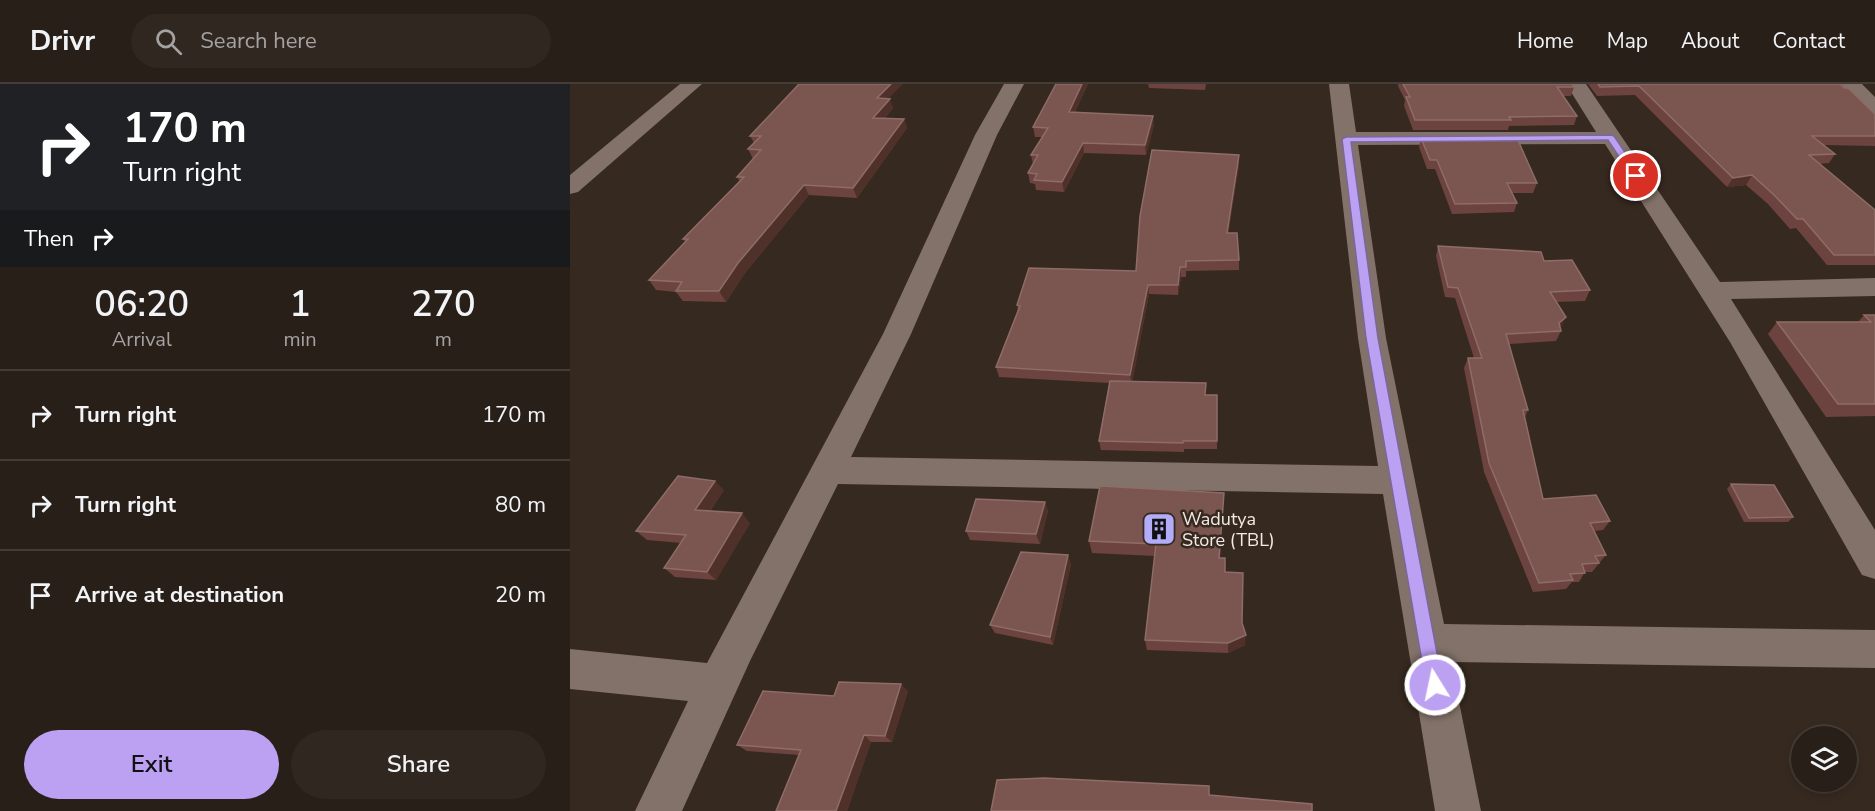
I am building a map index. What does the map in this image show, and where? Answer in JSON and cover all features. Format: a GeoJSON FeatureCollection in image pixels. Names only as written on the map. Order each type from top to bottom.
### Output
{"type":"FeatureCollection","features":[{"type":"Feature","properties":{"kind":"street"},"geometry":{"type":"LineString","coordinates":[[570,187],[691,84]]}},
{"type":"Feature","properties":{"kind":"street"},"geometry":{"type":"LineString","coordinates":[[658,811],[717,684],[897,334],[986,135],[1014,84]]}},
{"type":"Feature","properties":{"kind":"street"},"geometry":{"type":"LineString","coordinates":[[1339,84],[1372,338],[1458,811]]}},
{"type":"Feature","properties":{"kind":"street"},"geometry":{"type":"LineString","coordinates":[[1576,84],[1743,339],[1875,563]]}},
{"type":"Feature","properties":{"kind":"street"},"geometry":{"type":"LineString","coordinates":[[1851,84],[1875,108]]}},
{"type":"Feature","properties":{"kind":"street"},"geometry":{"type":"LineString","coordinates":[[1346,139],[1611,138]]}},
{"type":"Feature","properties":{"kind":"street"},"geometry":{"type":"LineString","coordinates":[[1712,291],[1875,287]]}},
{"type":"Feature","properties":{"kind":"street"},"geometry":{"type":"LineString","coordinates":[[827,470],[1398,480]]}},
{"type":"Feature","properties":{"kind":"street"},"geometry":{"type":"LineString","coordinates":[[1427,643],[1875,649]]}},
{"type":"Feature","properties":{"kind":"street"},"geometry":{"type":"LineString","coordinates":[[570,669],[717,684]]}},
{"type":"Feature","properties":{"kind":"building"},"geometry":{"type":"Polygon","coordinates":[[[799,84],[891,84],[877,98],[890,99],[873,118],[904,119],[853,188],[804,185],[738,263],[719,291],[676,291],[682,282],[649,280],[688,239],[683,239],[744,177],[737,177],[761,150],[748,149],[761,136],[750,136],[799,84]]]}},
{"type":"Feature","properties":{"kind":"building"},"geometry":{"type":"Polygon","coordinates":[[[1056,84],[1082,84],[1069,112],[1153,116],[1145,145],[1083,143],[1062,182],[1034,180],[1037,174],[1028,173],[1038,155],[1031,155],[1048,128],[1033,127],[1056,84]]]}},
{"type":"Feature","properties":{"kind":"building"},"geometry":{"type":"Polygon","coordinates":[[[1403,84],[1572,84],[1574,87],[1557,87],[1577,116],[1509,117],[1511,120],[1415,120],[1406,97],[1410,97],[1403,84]]]}},
{"type":"Feature","properties":{"kind":"building"},"geometry":{"type":"Polygon","coordinates":[[[1598,84],[1840,84],[1848,88],[1875,114],[1875,136],[1812,136],[1835,154],[1809,155],[1875,210],[1875,255],[1834,255],[1803,219],[1797,219],[1752,175],[1733,178],[1639,86],[1600,87],[1598,84]]]}},
{"type":"Feature","properties":{"kind":"building"},"geometry":{"type":"Polygon","coordinates":[[[1421,138],[1517,138],[1537,183],[1507,183],[1517,203],[1455,204],[1437,160],[1430,160],[1421,138]]]}},
{"type":"Feature","properties":{"kind":"building"},"geometry":{"type":"Polygon","coordinates":[[[1152,150],[1239,155],[1227,233],[1237,233],[1239,260],[1186,261],[1186,267],[1180,267],[1178,285],[1148,285],[1130,375],[996,367],[1020,306],[1017,305],[1029,268],[1136,271],[1140,216],[1152,150]]]}},
{"type":"Feature","properties":{"kind":"building"},"geometry":{"type":"Polygon","coordinates":[[[1438,246],[1541,252],[1544,261],[1572,260],[1590,290],[1550,292],[1566,317],[1559,323],[1561,331],[1506,334],[1528,410],[1523,410],[1543,499],[1596,495],[1610,521],[1590,523],[1606,555],[1595,556],[1599,563],[1582,564],[1585,573],[1570,574],[1573,580],[1539,583],[1489,463],[1468,358],[1482,358],[1458,288],[1448,287],[1438,246]]]}},
{"type":"Feature","properties":{"kind":"building"},"geometry":{"type":"Polygon","coordinates":[[[1864,315],[1875,315],[1875,404],[1838,404],[1777,322],[1871,322],[1864,315]]]}},
{"type":"Feature","properties":{"kind":"building"},"geometry":{"type":"Polygon","coordinates":[[[1110,381],[1206,383],[1205,395],[1217,395],[1217,441],[1183,441],[1183,443],[1099,441],[1110,381]]]}},
{"type":"Feature","properties":{"kind":"building"},"geometry":{"type":"Polygon","coordinates":[[[678,476],[715,481],[695,510],[742,513],[707,572],[664,568],[686,535],[636,531],[678,476]]]}},
{"type":"Feature","properties":{"kind":"building"},"geometry":{"type":"Polygon","coordinates":[[[1731,484],[1774,485],[1793,517],[1749,518],[1731,484]]]}},
{"type":"Feature","properties":{"kind":"building"},"geometry":{"type":"Polygon","coordinates":[[[1100,486],[1224,493],[1219,558],[1225,558],[1225,572],[1243,573],[1242,623],[1246,635],[1228,643],[1145,640],[1156,544],[1089,541],[1100,486]]]}},
{"type":"Feature","properties":{"kind":"building"},"geometry":{"type":"Polygon","coordinates":[[[976,499],[1045,502],[1036,534],[966,531],[976,499]]]}},
{"type":"Feature","properties":{"kind":"building"},"geometry":{"type":"Polygon","coordinates":[[[1021,552],[1068,555],[1050,637],[990,625],[1021,552]]]}},
{"type":"Feature","properties":{"kind":"building"},"geometry":{"type":"Polygon","coordinates":[[[839,682],[901,684],[885,736],[864,735],[836,811],[776,811],[801,750],[737,745],[763,691],[834,696],[839,682]]]}},
{"type":"Feature","properties":{"kind":"building"},"geometry":{"type":"Polygon","coordinates":[[[1044,778],[1209,786],[1209,795],[1312,804],[1312,811],[991,811],[997,780],[1044,778]]]}},
{"type":"Feature","properties":{"kind":"place","name":"Wadutya Store (TBL)"},"geometry":{"type":"Point","coordinates":[1159,529]}},
{"type":"Feature","properties":{"kind":"route"},"geometry":{"type":"LineString","coordinates":[[1435,685],[1372,338],[1346,139],[1611,138],[1636,176]]}}]}
